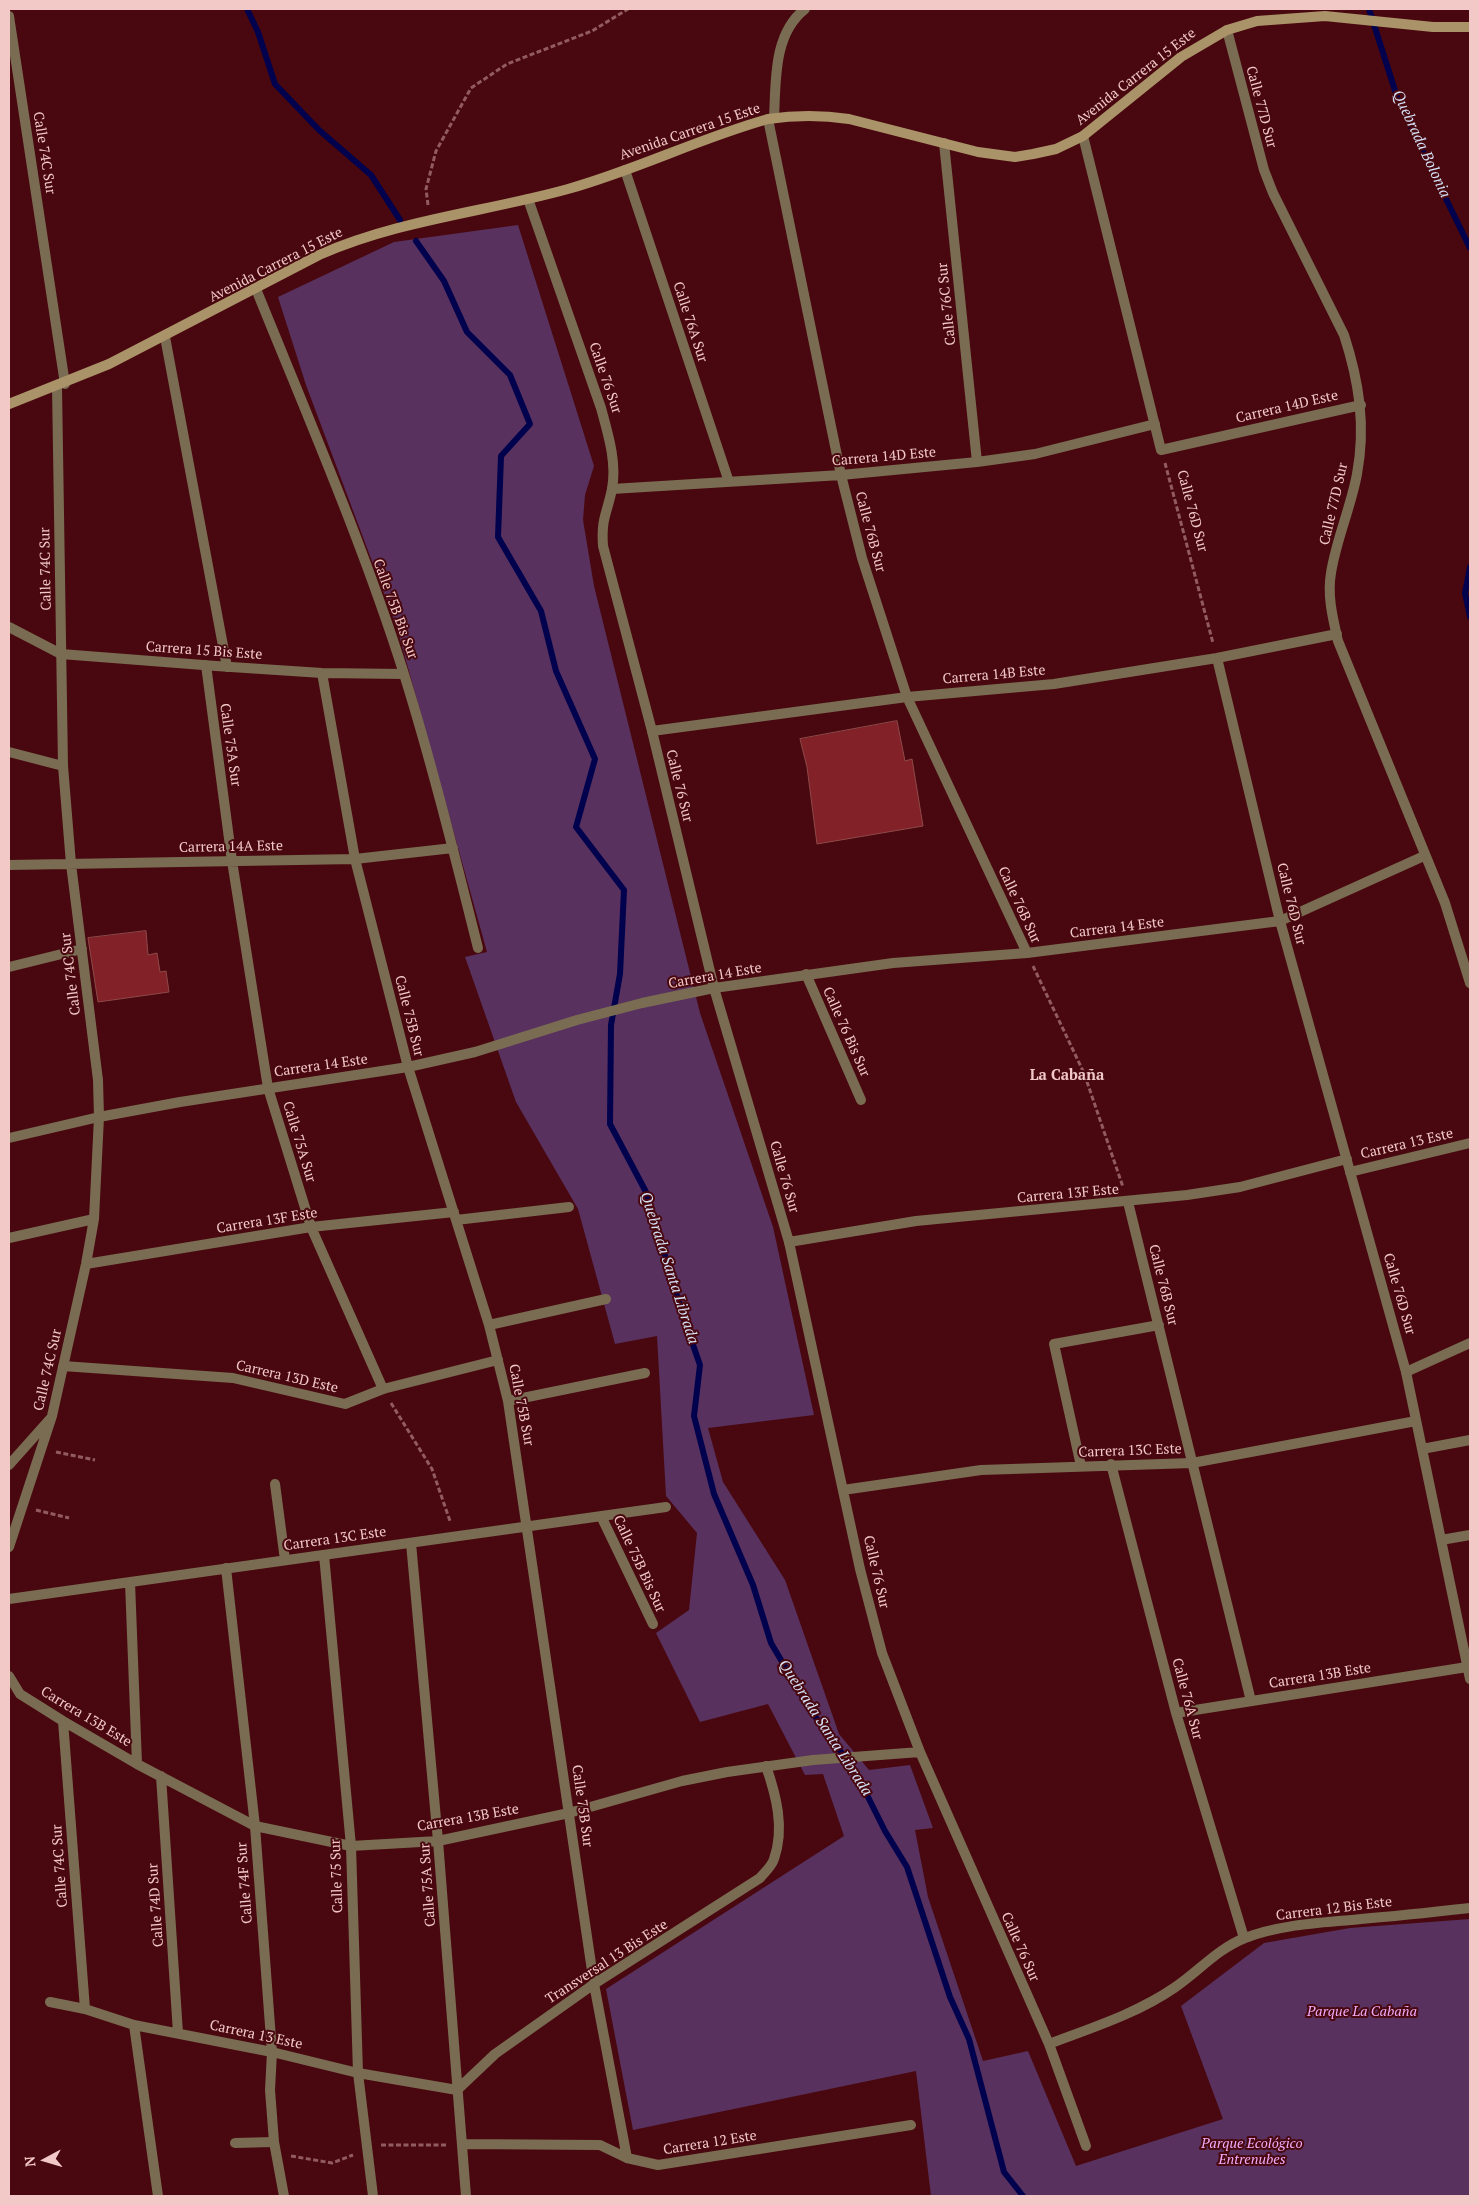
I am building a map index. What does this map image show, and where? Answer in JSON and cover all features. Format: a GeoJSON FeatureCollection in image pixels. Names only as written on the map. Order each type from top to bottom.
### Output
{"type":"FeatureCollection","features":[{"type":"Feature","properties":{"kind":"main road","name":"Avenida Carrera 15 Este"},"geometry":{"type":"LineString","coordinates":[[9,404],[61,385],[166,337],[256,288],[355,240],[382,231],[570,189],[771,119],[811,115],[849,119],[978,152],[1015,157],[1056,149],[1083,136],[1181,57],[1227,30],[1257,21],[1325,16],[1433,27],[1470,27]]}},
{"type":"Feature","properties":{"kind":"street","name":"Calle 76B Sur"},"geometry":{"type":"LineString","coordinates":[[805,9],[797,15],[787,29],[777,67],[771,119],[841,475],[862,558],[907,697],[1027,953]]}},
{"type":"Feature","properties":{"kind":"street","name":"Calle 74C Sur"},"geometry":{"type":"LineString","coordinates":[[9,16],[61,385],[63,766],[71,864],[98,1080],[99,1117],[94,1219],[86,1264],[52,1416],[9,1547]]}},
{"type":"Feature","properties":{"kind":"street","name":"Calle 77D Sur"},"geometry":{"type":"LineString","coordinates":[[1227,30],[1264,170],[1273,193],[1344,335],[1361,405],[1357,473],[1331,573],[1331,608],[1337,634],[1424,856],[1445,903],[1470,983]]}},
{"type":"Feature","properties":{"kind":"street"},"geometry":{"type":"LineString","coordinates":[[1083,136],[1161,450]]}},
{"type":"Feature","properties":{"kind":"street","name":"Calle 76C Sur"},"geometry":{"type":"LineString","coordinates":[[944,143],[977,462]]}},
{"type":"Feature","properties":{"kind":"street","name":"Calle 76A Sur"},"geometry":{"type":"LineString","coordinates":[[625,170],[730,482]]}},
{"type":"Feature","properties":{"kind":"street","name":"Calle 76 Sur"},"geometry":{"type":"LineString","coordinates":[[528,199],[601,408],[610,439],[613,464],[612,489],[601,526],[603,546],[652,731],[714,988],[789,1242],[860,1569],[882,1653],[920,1752],[1049,2044],[1086,2146]]}},
{"type":"Feature","properties":{"kind":"street","name":"Calle 75B Bis Sur"},"geometry":{"type":"LineString","coordinates":[[256,288],[371,581],[404,674],[453,848],[478,948]]}},
{"type":"Feature","properties":{"kind":"street"},"geometry":{"type":"LineString","coordinates":[[166,337],[228,667]]}},
{"type":"Feature","properties":{"kind":"street","name":"Carrera 14D Este"},"geometry":{"type":"LineString","coordinates":[[1161,450],[1361,405]]}},
{"type":"Feature","properties":{"kind":"street","name":"Carrera 14D Este"},"geometry":{"type":"LineString","coordinates":[[612,489],[841,475],[977,462],[1035,454],[1154,424]]}},
{"type":"Feature","properties":{"kind":"street","name":"Carrera 15 Bis Este"},"geometry":{"type":"LineString","coordinates":[[9,627],[61,654],[322,673],[404,674]]}},
{"type":"Feature","properties":{"kind":"street","name":"Carrera 14B Este"},"geometry":{"type":"LineString","coordinates":[[652,731],[907,697],[1054,684],[1217,658],[1337,634]]}},
{"type":"Feature","properties":{"kind":"street","name":"Calle 76D Sur"},"geometry":{"type":"LineString","coordinates":[[1217,658],[1280,921],[1406,1372],[1470,1679]]}},
{"type":"Feature","properties":{"kind":"street","name":"Calle 75A Sur"},"geometry":{"type":"LineString","coordinates":[[206,666],[232,861],[268,1088],[311,1227],[383,1389]]}},
{"type":"Feature","properties":{"kind":"street","name":"Calle 75B Sur"},"geometry":{"type":"LineString","coordinates":[[322,673],[354,859],[408,1067],[489,1325],[508,1400],[594,1984],[627,2158]]}},
{"type":"Feature","properties":{"kind":"street"},"geometry":{"type":"LineString","coordinates":[[9,752],[63,766]]}},
{"type":"Feature","properties":{"kind":"street","name":"Carrera 14A Este"},"geometry":{"type":"LineString","coordinates":[[9,865],[354,859],[453,848]]}},
{"type":"Feature","properties":{"kind":"street","name":"Carrera 14 Este"},"geometry":{"type":"LineString","coordinates":[[9,1138],[99,1117],[268,1088],[408,1067],[475,1052],[578,1020],[642,1003],[714,988],[806,974],[893,964],[1027,953],[1280,921],[1424,856]]}},
{"type":"Feature","properties":{"kind":"street"},"geometry":{"type":"LineString","coordinates":[[9,967],[82,949]]}},
{"type":"Feature","properties":{"kind":"street","name":"Calle 76 Bis Sur"},"geometry":{"type":"LineString","coordinates":[[806,974],[861,1100]]}},
{"type":"Feature","properties":{"kind":"street","name":"Carrera 13 Este"},"geometry":{"type":"LineString","coordinates":[[1350,1172],[1470,1143]]}},
{"type":"Feature","properties":{"kind":"street","name":"Carrera 13F Este"},"geometry":{"type":"LineString","coordinates":[[789,1242],[916,1221],[1128,1202],[1240,1186],[1347,1159]]}},
{"type":"Feature","properties":{"kind":"street","name":"Calle 76B Sur"},"geometry":{"type":"LineString","coordinates":[[1128,1202],[1251,1701]]}},
{"type":"Feature","properties":{"kind":"street","name":"Carrera 13F Este"},"geometry":{"type":"LineString","coordinates":[[86,1264],[311,1227],[569,1207]]}},
{"type":"Feature","properties":{"kind":"street"},"geometry":{"type":"LineString","coordinates":[[9,1238],[94,1219]]}},
{"type":"Feature","properties":{"kind":"street"},"geometry":{"type":"LineString","coordinates":[[489,1325],[606,1299]]}},
{"type":"Feature","properties":{"kind":"street"},"geometry":{"type":"LineString","coordinates":[[1082,1466],[1054,1344],[1159,1325]]}},
{"type":"Feature","properties":{"kind":"street"},"geometry":{"type":"LineString","coordinates":[[1406,1372],[1470,1343]]}},
{"type":"Feature","properties":{"kind":"street","name":"Carrera 13D Este"},"geometry":{"type":"LineString","coordinates":[[63,1366],[233,1378],[345,1404],[383,1389],[498,1360]]}},
{"type":"Feature","properties":{"kind":"street"},"geometry":{"type":"LineString","coordinates":[[508,1400],[645,1373]]}},
{"type":"Feature","properties":{"kind":"street"},"geometry":{"type":"LineString","coordinates":[[9,1465],[52,1416]]}},
{"type":"Feature","properties":{"kind":"street","name":"Carrera 13C Este"},"geometry":{"type":"LineString","coordinates":[[843,1490],[981,1470],[1192,1462],[1416,1421]]}},
{"type":"Feature","properties":{"kind":"street"},"geometry":{"type":"LineString","coordinates":[[1422,1450],[1470,1440]]}},
{"type":"Feature","properties":{"kind":"street","name":"Calle 76A Sur"},"geometry":{"type":"LineString","coordinates":[[1111,1464],[1176,1713],[1244,1938]]}},
{"type":"Feature","properties":{"kind":"street"},"geometry":{"type":"LineString","coordinates":[[275,1484],[285,1560]]}},
{"type":"Feature","properties":{"kind":"street","name":"Carrera 13C Este"},"geometry":{"type":"LineString","coordinates":[[9,1599],[666,1507]]}},
{"type":"Feature","properties":{"kind":"street","name":"Calle 75B Bis Sur"},"geometry":{"type":"LineString","coordinates":[[601,1516],[653,1624]]}},
{"type":"Feature","properties":{"kind":"street"},"geometry":{"type":"LineString","coordinates":[[1441,1540],[1470,1535]]}},
{"type":"Feature","properties":{"kind":"street","name":"Calle 75A Sur"},"geometry":{"type":"LineString","coordinates":[[411,1542],[438,1840],[466,2196]]}},
{"type":"Feature","properties":{"kind":"street","name":"Calle 75 Sur"},"geometry":{"type":"LineString","coordinates":[[324,1555],[351,1846],[358,2073],[373,2196]]}},
{"type":"Feature","properties":{"kind":"street","name":"Calle 74F Sur"},"geometry":{"type":"LineString","coordinates":[[226,1568],[255,1826],[272,2052],[270,2090],[274,2142],[278,2154],[284,2196]]}},
{"type":"Feature","properties":{"kind":"street"},"geometry":{"type":"LineString","coordinates":[[130,1582],[138,1764]]}},
{"type":"Feature","properties":{"kind":"street","name":"Carrera 13B Este"},"geometry":{"type":"LineString","coordinates":[[1176,1713],[1467,1667]]}},
{"type":"Feature","properties":{"kind":"street","name":"Carrera 13B Este"},"geometry":{"type":"LineString","coordinates":[[9,1676],[20,1694],[63,1721],[138,1764],[255,1826],[351,1846],[438,1840],[569,1813],[682,1780],[766,1766],[813,1760],[920,1752]]}},
{"type":"Feature","properties":{"kind":"street","name":"Calle 74C Sur"},"geometry":{"type":"LineString","coordinates":[[63,1721],[85,2008]]}},
{"type":"Feature","properties":{"kind":"street","name":"Transversal 13 Bis Este"},"geometry":{"type":"LineString","coordinates":[[457,2090],[495,2054],[594,1984],[738,1894],[760,1878],[774,1861],[779,1836],[777,1808],[766,1766]]}},
{"type":"Feature","properties":{"kind":"street","name":"Calle 74D Sur"},"geometry":{"type":"LineString","coordinates":[[161,1776],[178,2033]]}},
{"type":"Feature","properties":{"kind":"street","name":"Carrera 12 Bis Este"},"geometry":{"type":"LineString","coordinates":[[1049,2044],[1100,2025],[1149,2003],[1174,1988],[1214,1955],[1244,1938],[1273,1930],[1309,1924],[1470,1908]]}},
{"type":"Feature","properties":{"kind":"street","name":"Carrera 13 Este"},"geometry":{"type":"LineString","coordinates":[[50,2002],[85,2008],[134,2025],[272,2052],[358,2073],[457,2090]]}},
{"type":"Feature","properties":{"kind":"street"},"geometry":{"type":"LineString","coordinates":[[134,2025],[158,2196]]}},
{"type":"Feature","properties":{"kind":"street","name":"Carrera 12 Este"},"geometry":{"type":"LineString","coordinates":[[462,2144],[600,2145],[627,2158],[658,2165],[911,2125]]}},
{"type":"Feature","properties":{"kind":"street"},"geometry":{"type":"LineString","coordinates":[[235,2143],[274,2142]]}},
{"type":"Feature","properties":{"kind":"path"},"geometry":{"type":"LineString","coordinates":[[430,220],[426,190],[436,150],[471,88],[507,64],[592,31],[628,9]]}},
{"type":"Feature","properties":{"kind":"path","name":"Calle 76D Sur"},"geometry":{"type":"LineString","coordinates":[[1161,450],[1217,658]]}},
{"type":"Feature","properties":{"kind":"path","name":"Calle 76B Sur"},"geometry":{"type":"LineString","coordinates":[[1027,953],[1084,1074],[1128,1202]]}},
{"type":"Feature","properties":{"kind":"path"},"geometry":{"type":"LineString","coordinates":[[383,1389],[432,1469],[455,1536]]}},
{"type":"Feature","properties":{"kind":"path"},"geometry":{"type":"LineString","coordinates":[[41,1448],[95,1460]]}},
{"type":"Feature","properties":{"kind":"path"},"geometry":{"type":"LineString","coordinates":[[22,1506],[69,1518]]}},
{"type":"Feature","properties":{"kind":"path"},"geometry":{"type":"LineString","coordinates":[[366,2146],[462,2144]]}},
{"type":"Feature","properties":{"kind":"path"},"geometry":{"type":"LineString","coordinates":[[278,2154],[332,2163],[349,2158]]}},
{"type":"Feature","properties":{"kind":"green space"},"geometry":{"type":"Polygon","coordinates":[[[518,225],[594,466],[585,495],[583,520],[594,586],[700,1013],[773,1227],[814,1415],[708,1428],[723,1482],[785,1580],[839,1734],[869,1770],[910,1765],[933,1828],[915,1830],[928,1897],[983,2061],[1028,2051],[1076,2166],[1223,2119],[1181,2006],[1264,1943],[1350,1928],[1470,1919],[1470,2196],[931,2196],[916,2071],[633,2130],[606,1989],[844,1836],[823,1774],[805,1775],[768,1704],[700,1722],[656,1633],[689,1610],[697,1533],[666,1496],[657,1336],[615,1344],[578,1209],[516,1102],[465,957],[487,952],[397,628],[306,385],[278,297],[394,242],[518,225]]]}},
{"type":"Feature","properties":{"kind":"building"},"geometry":{"type":"Polygon","coordinates":[[[897,721],[905,761],[912,759],[923,826],[817,844],[807,767],[800,739],[897,721]]]}},
{"type":"Feature","properties":{"kind":"building"},"geometry":{"type":"Polygon","coordinates":[[[146,931],[148,955],[157,953],[160,972],[166,971],[169,992],[98,1002],[88,938],[146,931]]]}},
{"type":"Feature","properties":{"kind":"waterway","name":"Quebrada Santa Librada"},"geometry":{"type":"LineString","coordinates":[[247,9],[258,32],[275,84],[319,130],[371,175],[400,220]]}},
{"type":"Feature","properties":{"kind":"waterway","name":"Quebrada Bolonia"},"geometry":{"type":"LineString","coordinates":[[1369,9],[1399,103],[1470,248]]}},
{"type":"Feature","properties":{"kind":"waterway","name":"Quebrada Santa Librada"},"geometry":{"type":"LineString","coordinates":[[416,241],[444,281],[467,332],[510,375],[530,424],[501,456],[498,537],[541,611],[556,671],[595,759],[576,827],[624,890],[620,974],[611,1025],[610,1124],[646,1192],[684,1319],[700,1365],[694,1416],[714,1494],[753,1585],[771,1643],[811,1711],[855,1771],[885,1831],[907,1867],[950,1997],[969,2039],[1004,2172],[1023,2196]]}},
{"type":"Feature","properties":{"kind":"waterway","name":"Quebrada Bolonia"},"geometry":{"type":"LineString","coordinates":[[1470,567],[1465,593],[1470,617]]}},
{"type":"Feature","properties":{"kind":"district","name":"La Cabaña"},"geometry":{"type":"Point","coordinates":[1067,1076]}},
{"type":"Feature","properties":{"kind":"park label","name":"Parque La Cabaña"},"geometry":{"type":"Point","coordinates":[1362,2012]}},
{"type":"Feature","properties":{"kind":"park label","name":"Parque Ecológico Entrenubes"},"geometry":{"type":"Point","coordinates":[1252,2152]}}]}
